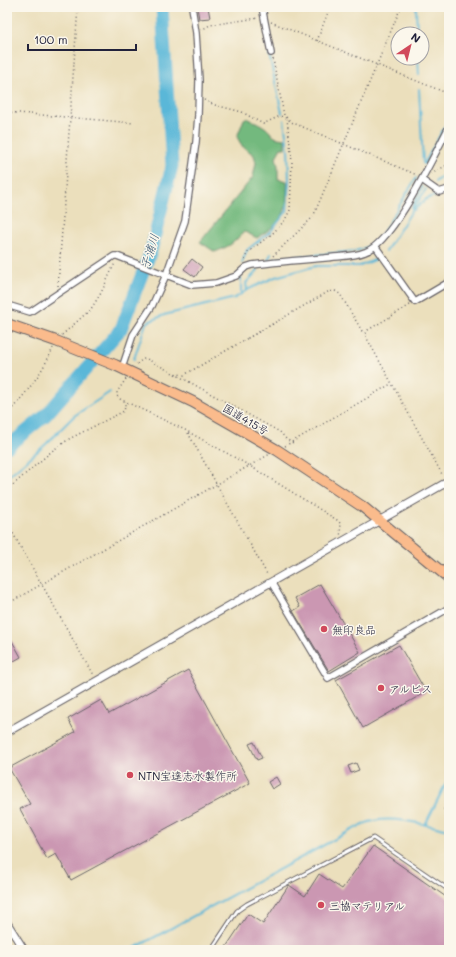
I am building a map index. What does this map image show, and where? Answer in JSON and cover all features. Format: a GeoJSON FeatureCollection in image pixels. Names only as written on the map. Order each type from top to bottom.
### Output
{"type":"FeatureCollection","features":[{"type":"Feature","properties":{"kind":"highway","name":"国道415号"},"geometry":{"type":"LineString","coordinates":[[7,324],[58,342],[118,366],[193,402],[277,450],[363,507],[449,578]]}},
{"type":"Feature","properties":{"kind":"street"},"geometry":{"type":"LineString","coordinates":[[118,366],[133,335],[152,306],[185,221],[196,142],[198,98],[196,33],[192,7]]}},
{"type":"Feature","properties":{"kind":"street"},"geometry":{"type":"LineString","coordinates":[[262,7],[271,53]]}},
{"type":"Feature","properties":{"kind":"street"},"geometry":{"type":"LineString","coordinates":[[7,305],[30,312],[57,293],[117,256],[192,285],[216,283],[236,276],[246,267],[252,265],[346,256],[365,252],[376,247],[390,232],[422,179],[449,127]]}},
{"type":"Feature","properties":{"kind":"street"},"geometry":{"type":"LineString","coordinates":[[422,179],[439,192],[449,189]]}},
{"type":"Feature","properties":{"kind":"street"},"geometry":{"type":"LineString","coordinates":[[376,247],[415,302],[449,282]]}},
{"type":"Feature","properties":{"kind":"street"},"geometry":{"type":"LineString","coordinates":[[7,732],[448,482]]}},
{"type":"Feature","properties":{"kind":"street"},"geometry":{"type":"LineString","coordinates":[[271,582],[328,678],[449,608]]}},
{"type":"Feature","properties":{"kind":"street"},"geometry":{"type":"LineString","coordinates":[[7,923],[24,950]]}},
{"type":"Feature","properties":{"kind":"lane"},"geometry":{"type":"LineString","coordinates":[[211,950],[237,911],[247,904],[373,838],[449,890]]}},
{"type":"Feature","properties":{"kind":"path"},"geometry":{"type":"LineString","coordinates":[[7,57],[11,7]]}},
{"type":"Feature","properties":{"kind":"path"},"geometry":{"type":"LineString","coordinates":[[57,293],[78,7]]}},
{"type":"Feature","properties":{"kind":"path"},"geometry":{"type":"LineString","coordinates":[[317,41],[330,7]]}},
{"type":"Feature","properties":{"kind":"path"},"geometry":{"type":"LineString","coordinates":[[273,262],[273,256],[313,217],[401,7]]}},
{"type":"Feature","properties":{"kind":"path"},"geometry":{"type":"LineString","coordinates":[[196,33],[210,25],[259,18],[449,94]]}},
{"type":"Feature","properties":{"kind":"path"},"geometry":{"type":"LineString","coordinates":[[246,267],[245,263],[247,253],[273,233],[285,220],[290,210],[292,162],[287,119],[284,115],[271,53]]}},
{"type":"Feature","properties":{"kind":"path"},"geometry":{"type":"LineString","coordinates":[[198,98],[215,105],[242,112],[263,124],[280,116],[422,179]]}},
{"type":"Feature","properties":{"kind":"path"},"geometry":{"type":"LineString","coordinates":[[7,112],[134,122]]}},
{"type":"Feature","properties":{"kind":"path"},"geometry":{"type":"LineString","coordinates":[[429,175],[449,164]]}},
{"type":"Feature","properties":{"kind":"path"},"geometry":{"type":"LineString","coordinates":[[7,414],[27,392],[63,334],[92,309],[102,293],[114,267],[115,262],[112,258]]}},
{"type":"Feature","properties":{"kind":"path"},"geometry":{"type":"LineString","coordinates":[[175,374],[184,375],[328,292],[335,291],[340,294],[362,332],[366,333]]}},
{"type":"Feature","properties":{"kind":"path"},"geometry":{"type":"LineString","coordinates":[[366,333],[368,330],[415,302]]}},
{"type":"Feature","properties":{"kind":"path"},"geometry":{"type":"LineString","coordinates":[[248,338],[273,324]]}},
{"type":"Feature","properties":{"kind":"path"},"geometry":{"type":"LineString","coordinates":[[366,333],[365,335],[391,384],[448,482]]}},
{"type":"Feature","properties":{"kind":"path"},"geometry":{"type":"LineString","coordinates":[[137,364],[143,359],[147,359],[280,432],[286,439],[293,443],[391,384]]}},
{"type":"Feature","properties":{"kind":"path"},"geometry":{"type":"LineString","coordinates":[[127,378],[117,392],[117,396],[185,430],[250,466],[337,520],[341,524],[340,533],[344,541]]}},
{"type":"Feature","properties":{"kind":"path"},"geometry":{"type":"LineString","coordinates":[[7,490],[52,451],[69,439],[124,411],[125,401]]}},
{"type":"Feature","properties":{"kind":"path"},"geometry":{"type":"LineString","coordinates":[[185,430],[190,434],[193,443],[271,582]]}},
{"type":"Feature","properties":{"kind":"path"},"geometry":{"type":"LineString","coordinates":[[7,604],[277,450]]}},
{"type":"Feature","properties":{"kind":"path"},"geometry":{"type":"LineString","coordinates":[[7,520],[11,530],[97,682]]}},
{"type":"Feature","properties":{"kind":"path"},"geometry":{"type":"LineString","coordinates":[[7,536],[10,534],[11,530]]}},
{"type":"Feature","properties":{"kind":"path"},"geometry":{"type":"LineString","coordinates":[[449,798],[444,809],[449,824]]}},
{"type":"Feature","properties":{"kind":"green space"},"geometry":{"type":"Polygon","coordinates":[[[246,118],[266,128],[275,137],[285,139],[285,148],[281,148],[276,157],[278,179],[287,181],[287,201],[283,215],[274,226],[266,232],[257,238],[245,232],[231,244],[215,252],[200,242],[253,177],[256,163],[254,155],[242,146],[237,137],[244,119],[246,118]]]}},
{"type":"Feature","properties":{"kind":"building"},"geometry":{"type":"Polygon","coordinates":[[[197,7],[208,7],[210,18],[199,19],[197,7]]]}},
{"type":"Feature","properties":{"kind":"building"},"geometry":{"type":"Polygon","coordinates":[[[192,259],[202,267],[195,277],[184,269],[192,259]]]}},
{"type":"Feature","properties":{"kind":"building"},"geometry":{"type":"Polygon","coordinates":[[[320,584],[360,652],[329,671],[293,611],[300,607],[295,598],[320,584]]]}},
{"type":"Feature","properties":{"kind":"building"},"geometry":{"type":"Polygon","coordinates":[[[7,632],[21,657],[7,665],[7,632]]]}},
{"type":"Feature","properties":{"kind":"building"},"geometry":{"type":"Polygon","coordinates":[[[399,645],[426,692],[363,728],[336,680],[399,645]]]}},
{"type":"Feature","properties":{"kind":"building","name":"NTN宝達志水製作所"},"geometry":{"type":"Polygon","coordinates":[[[188,670],[250,783],[71,880],[56,854],[47,859],[20,809],[30,804],[9,768],[75,732],[68,719],[101,700],[109,714],[188,670]]]}},
{"type":"Feature","properties":{"kind":"building"},"geometry":{"type":"Polygon","coordinates":[[[254,742],[262,758],[257,760],[249,744],[254,742]]]}},
{"type":"Feature","properties":{"kind":"building"},"geometry":{"type":"Polygon","coordinates":[[[356,763],[359,770],[351,773],[348,766],[356,763]]]}},
{"type":"Feature","properties":{"kind":"building"},"geometry":{"type":"Polygon","coordinates":[[[276,777],[280,784],[272,789],[268,782],[276,777]]]}},
{"type":"Feature","properties":{"kind":"building"},"geometry":{"type":"Polygon","coordinates":[[[373,846],[449,899],[449,942],[443,950],[224,950],[248,914],[263,924],[289,885],[305,896],[319,874],[342,889],[373,846]]]}},
{"type":"Feature","properties":{"kind":"waterway","name":"子浦川"},"geometry":{"type":"LineString","coordinates":[[7,447],[46,415],[121,329],[151,251],[172,166],[162,7]]}},
{"type":"Feature","properties":{"kind":"waterway"},"geometry":{"type":"LineString","coordinates":[[416,7],[417,26]]}},
{"type":"Feature","properties":{"kind":"waterway"},"geometry":{"type":"LineString","coordinates":[[269,54],[282,113]]}},
{"type":"Feature","properties":{"kind":"waterway"},"geometry":{"type":"LineString","coordinates":[[418,66],[419,75]]}},
{"type":"Feature","properties":{"kind":"waterway"},"geometry":{"type":"LineString","coordinates":[[419,89],[423,163]]}},
{"type":"Feature","properties":{"kind":"waterway"},"geometry":{"type":"LineString","coordinates":[[424,164],[449,119]]}},
{"type":"Feature","properties":{"kind":"waterway"},"geometry":{"type":"LineString","coordinates":[[242,263],[247,250],[271,231],[287,211],[289,182],[288,150],[284,120]]}},
{"type":"Feature","properties":{"kind":"waterway"},"geometry":{"type":"LineString","coordinates":[[435,182],[449,170]]}},
{"type":"Feature","properties":{"kind":"waterway"},"geometry":{"type":"LineString","coordinates":[[381,236],[416,178]]}},
{"type":"Feature","properties":{"kind":"waterway"},"geometry":{"type":"LineString","coordinates":[[412,208],[422,187]]}},
{"type":"Feature","properties":{"kind":"waterway"},"geometry":{"type":"LineString","coordinates":[[386,251],[426,189]]}},
{"type":"Feature","properties":{"kind":"waterway"},"geometry":{"type":"LineString","coordinates":[[414,210],[426,199],[439,194]]}},
{"type":"Feature","properties":{"kind":"waterway"},"geometry":{"type":"LineString","coordinates":[[275,259],[355,251],[365,248],[377,240]]}},
{"type":"Feature","properties":{"kind":"waterway"},"geometry":{"type":"LineString","coordinates":[[268,260],[271,254]]}},
{"type":"Feature","properties":{"kind":"waterway"},"geometry":{"type":"LineString","coordinates":[[134,359],[146,323],[164,315],[235,298],[247,290],[275,277],[316,266],[360,266],[377,259]]}},
{"type":"Feature","properties":{"kind":"waterway"},"geometry":{"type":"LineString","coordinates":[[247,290],[246,283],[258,270]]}},
{"type":"Feature","properties":{"kind":"waterway"},"geometry":{"type":"LineString","coordinates":[[241,277],[241,294]]}},
{"type":"Feature","properties":{"kind":"waterway"},"geometry":{"type":"LineString","coordinates":[[7,477],[45,445],[74,416],[110,392]]}},
{"type":"Feature","properties":{"kind":"waterway"},"geometry":{"type":"LineString","coordinates":[[425,825],[449,779]]}},
{"type":"Feature","properties":{"kind":"waterway"},"geometry":{"type":"LineString","coordinates":[[131,950],[361,825],[383,820],[402,820],[449,830]]}},
{"type":"Feature","properties":{"kind":"place","name":"無印良品"},"geometry":{"type":"Point","coordinates":[324,629]}},
{"type":"Feature","properties":{"kind":"place","name":"アルビス"},"geometry":{"type":"Point","coordinates":[381,688]}},
{"type":"Feature","properties":{"kind":"place","name":"NTN宝達志水製作所"},"geometry":{"type":"Point","coordinates":[130,775]}},
{"type":"Feature","properties":{"kind":"place","name":"三協マテリアル"},"geometry":{"type":"Point","coordinates":[321,905]}}]}
